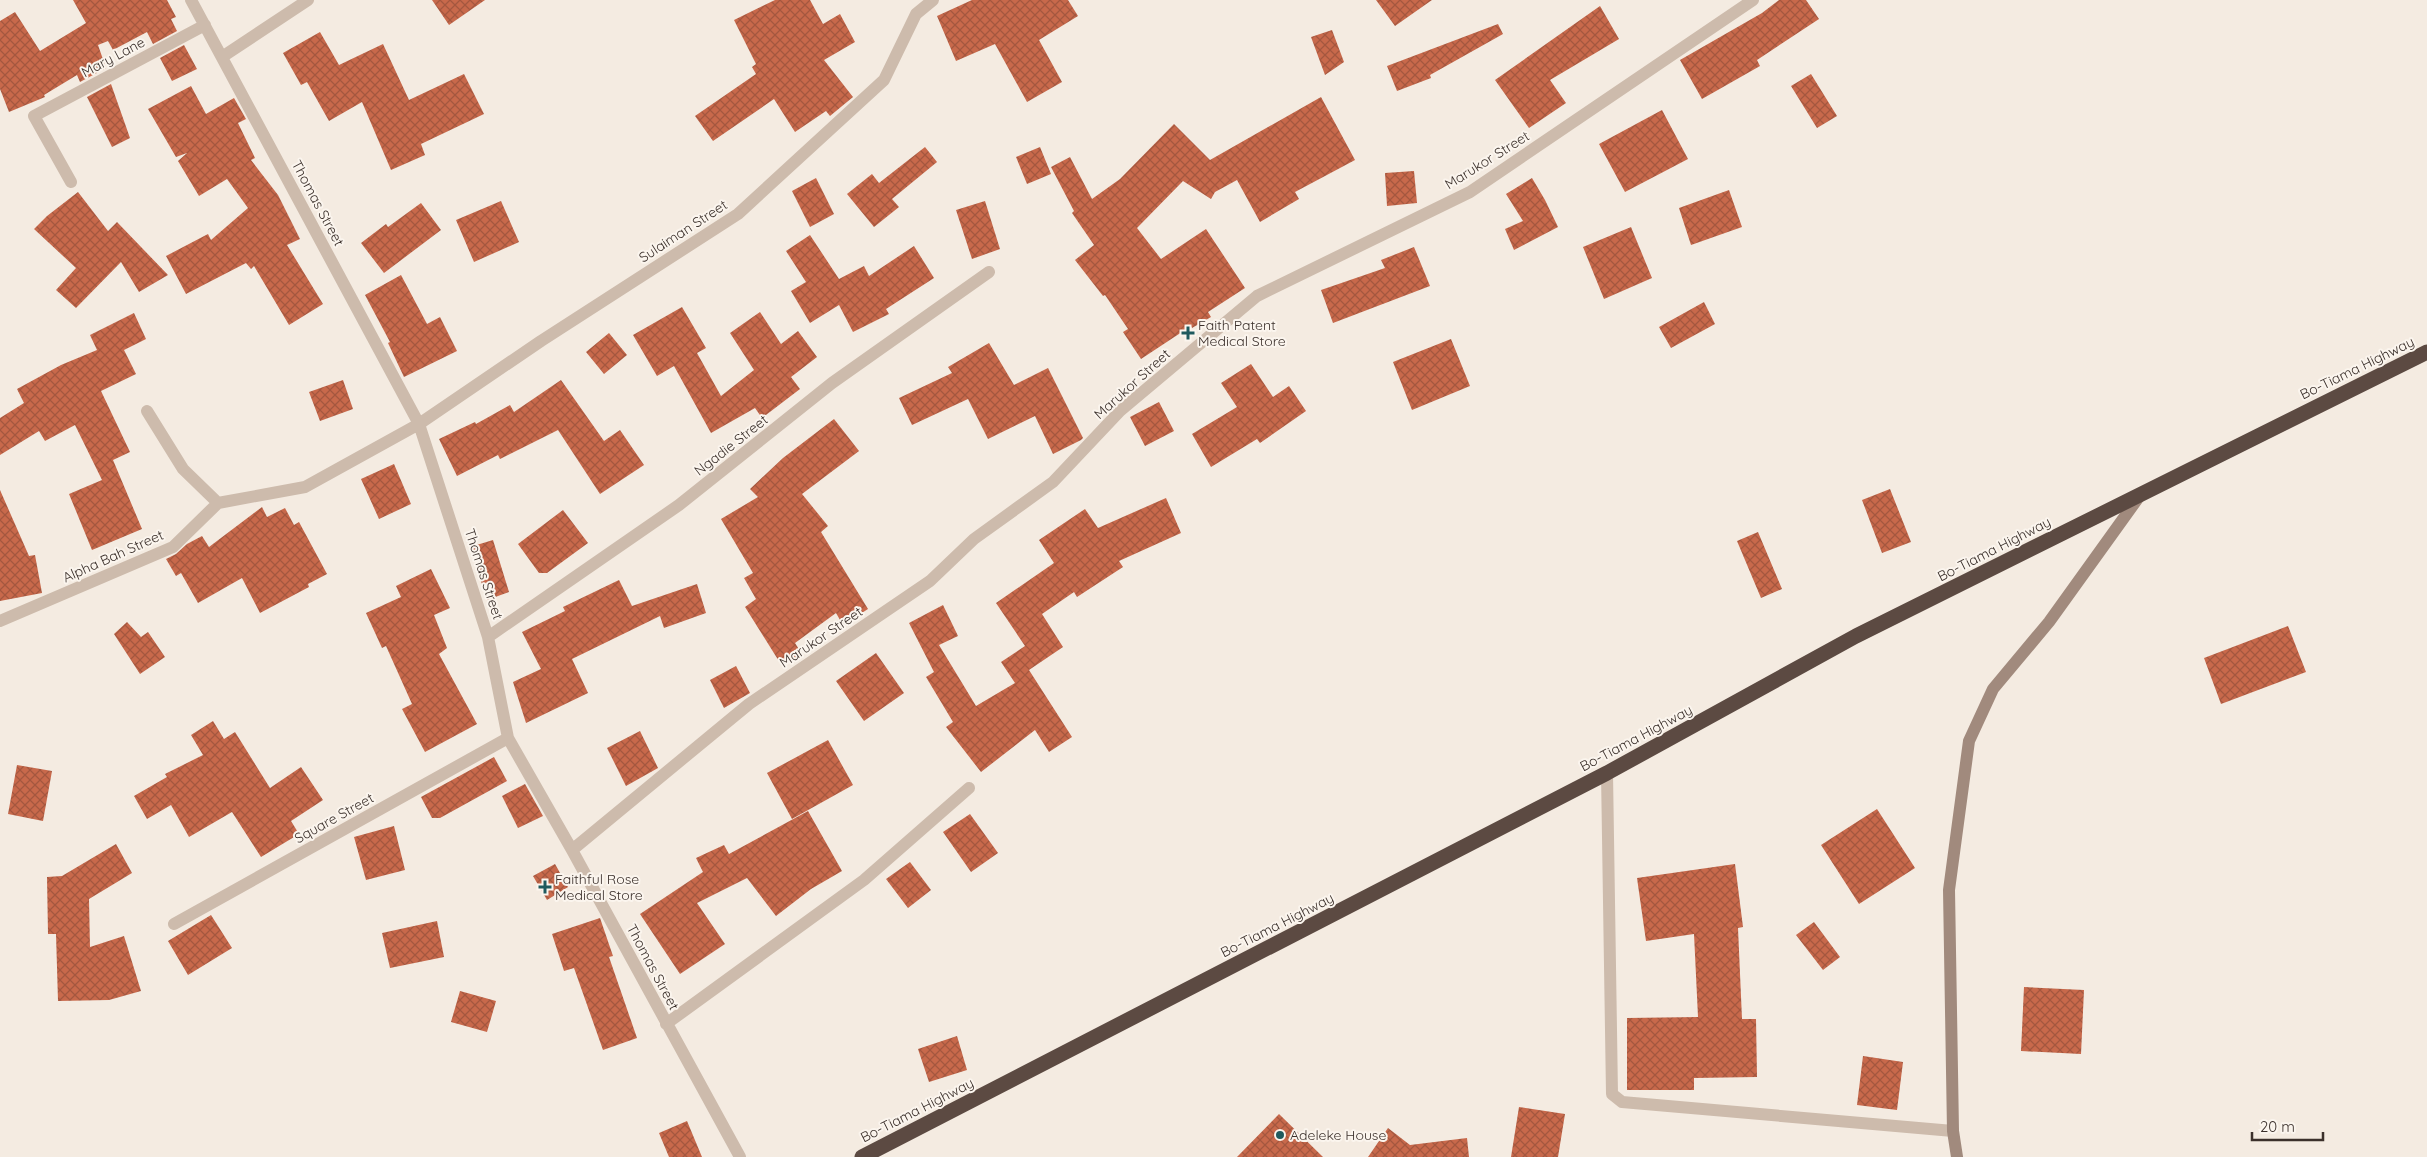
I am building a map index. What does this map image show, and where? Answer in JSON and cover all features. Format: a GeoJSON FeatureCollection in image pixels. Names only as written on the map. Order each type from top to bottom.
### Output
{"type":"FeatureCollection","features":[{"type":"Feature","properties":{"kind":"highway","name":"Bo-Tiama Highway"},"geometry":{"type":"LineString","coordinates":[[862,1157],[1607,773],[1856,636],[2427,352]]}},
{"type":"Feature","properties":{"kind":"street","name":"Thomas Street"},"geometry":{"type":"LineString","coordinates":[[191,0],[419,424],[488,637],[508,738],[572,850],[740,1157]]}},
{"type":"Feature","properties":{"kind":"street"},"geometry":{"type":"LineString","coordinates":[[222,57],[308,0]]}},
{"type":"Feature","properties":{"kind":"street","name":"Sulaiman Street"},"geometry":{"type":"LineString","coordinates":[[419,424],[540,341],[738,214],[884,80],[916,14],[933,0]]}},
{"type":"Feature","properties":{"kind":"street","name":"Marukor Street"},"geometry":{"type":"LineString","coordinates":[[572,850],[749,704],[930,581],[974,539],[1053,482],[1120,411],[1257,296],[1470,192],[1753,0]]}},
{"type":"Feature","properties":{"kind":"street","name":"Mary Lane"},"geometry":{"type":"LineString","coordinates":[[71,182],[34,116],[205,25]]}},
{"type":"Feature","properties":{"kind":"street","name":"Ngadie Street"},"geometry":{"type":"LineString","coordinates":[[488,637],[679,505],[832,383],[989,272]]}},
{"type":"Feature","properties":{"kind":"street"},"geometry":{"type":"LineString","coordinates":[[147,411],[183,469],[218,503],[305,487],[419,424]]}},
{"type":"Feature","properties":{"kind":"street"},"geometry":{"type":"LineString","coordinates":[[1957,1157],[1953,1131],[1949,890],[1969,741],[1993,689],[2049,622],[2143,492]]}},
{"type":"Feature","properties":{"kind":"street","name":"Alpha Bah Street"},"geometry":{"type":"LineString","coordinates":[[0,621],[173,547],[218,503]]}},
{"type":"Feature","properties":{"kind":"street","name":"Square Street"},"geometry":{"type":"LineString","coordinates":[[174,924],[508,738]]}},
{"type":"Feature","properties":{"kind":"street"},"geometry":{"type":"LineString","coordinates":[[1607,773],[1612,1094],[1622,1102],[1953,1131]]}},
{"type":"Feature","properties":{"kind":"street"},"geometry":{"type":"LineString","coordinates":[[666,1024],[864,880],[968,788]]}},
{"type":"Feature","properties":{"kind":"building"},"geometry":{"type":"Polygon","coordinates":[[[73,0],[167,0],[176,17],[171,19],[177,31],[153,44],[147,32],[113,50],[108,41],[98,45],[106,68],[80,82],[77,75],[44,95],[45,97],[9,112],[0,89],[0,21],[15,12],[40,51],[86,23],[73,0]]]}},
{"type":"Feature","properties":{"kind":"building"},"geometry":{"type":"Polygon","coordinates":[[[432,0],[485,0],[449,25],[432,0]]]}},
{"type":"Feature","properties":{"kind":"building"},"geometry":{"type":"Polygon","coordinates":[[[775,0],[810,0],[823,24],[840,14],[855,42],[824,60],[853,97],[830,116],[826,111],[795,132],[774,99],[713,141],[695,116],[756,74],[752,67],[756,64],[734,20],[775,0]]]}},
{"type":"Feature","properties":{"kind":"building"},"geometry":{"type":"Polygon","coordinates":[[[972,0],[1068,0],[1078,16],[1039,40],[1062,82],[1027,102],[995,44],[956,61],[937,16],[972,0]]]}},
{"type":"Feature","properties":{"kind":"building"},"geometry":{"type":"Polygon","coordinates":[[[1376,0],[1432,0],[1395,26],[1376,0]]]}},
{"type":"Feature","properties":{"kind":"building"},"geometry":{"type":"Polygon","coordinates":[[[1779,0],[1806,0],[1819,19],[1757,60],[1760,66],[1702,99],[1680,60],[1762,13],[1779,0]]]}},
{"type":"Feature","properties":{"kind":"building"},"geometry":{"type":"Polygon","coordinates":[[[1600,6],[1619,39],[1550,80],[1566,103],[1529,128],[1495,80],[1600,6]]]}},
{"type":"Feature","properties":{"kind":"building"},"geometry":{"type":"Polygon","coordinates":[[[1498,24],[1503,34],[1430,75],[1431,78],[1397,91],[1387,66],[1498,24]]]}},
{"type":"Feature","properties":{"kind":"building"},"geometry":{"type":"Polygon","coordinates":[[[1332,30],[1344,62],[1325,75],[1311,37],[1332,30]]]}},
{"type":"Feature","properties":{"kind":"building"},"geometry":{"type":"Polygon","coordinates":[[[320,32],[339,65],[383,44],[409,100],[464,74],[484,114],[421,144],[425,155],[391,170],[362,102],[329,121],[307,82],[301,85],[283,53],[320,32]]]}},
{"type":"Feature","properties":{"kind":"building"},"geometry":{"type":"Polygon","coordinates":[[[184,45],[197,69],[172,81],[160,58],[184,45]]]}},
{"type":"Feature","properties":{"kind":"building"},"geometry":{"type":"Polygon","coordinates":[[[1811,74],[1837,116],[1817,128],[1791,86],[1811,74]]]}},
{"type":"Feature","properties":{"kind":"building"},"geometry":{"type":"Polygon","coordinates":[[[111,84],[130,138],[112,147],[87,97],[111,84]]]}},
{"type":"Feature","properties":{"kind":"building"},"geometry":{"type":"Polygon","coordinates":[[[191,86],[206,114],[234,98],[246,119],[238,123],[255,158],[251,160],[278,195],[300,239],[287,245],[323,304],[289,325],[254,266],[251,269],[246,263],[186,294],[166,256],[208,234],[211,240],[248,208],[227,179],[199,196],[178,161],[187,153],[176,157],[148,109],[191,86]]]}},
{"type":"Feature","properties":{"kind":"building"},"geometry":{"type":"Polygon","coordinates":[[[1321,97],[1355,160],[1295,192],[1299,199],[1260,222],[1237,180],[1215,192],[1211,199],[1183,181],[1137,228],[1161,259],[1206,229],[1245,288],[1208,312],[1211,317],[1192,328],[1191,326],[1141,359],[1123,332],[1128,329],[1105,295],[1103,296],[1075,260],[1094,245],[1072,213],[1074,211],[1051,167],[1070,157],[1092,199],[1120,179],[1174,124],[1210,160],[1321,97]]]}},
{"type":"Feature","properties":{"kind":"building"},"geometry":{"type":"Polygon","coordinates":[[[1662,110],[1688,159],[1625,192],[1599,144],[1662,110]]]}},
{"type":"Feature","properties":{"kind":"building"},"geometry":{"type":"Polygon","coordinates":[[[925,147],[937,162],[892,199],[899,207],[874,227],[847,194],[872,174],[879,183],[925,147]]]}},
{"type":"Feature","properties":{"kind":"building"},"geometry":{"type":"Polygon","coordinates":[[[1040,147],[1051,174],[1027,184],[1016,157],[1040,147]]]}},
{"type":"Feature","properties":{"kind":"building"},"geometry":{"type":"Polygon","coordinates":[[[1414,171],[1417,203],[1387,206],[1385,173],[1414,171]]]}},
{"type":"Feature","properties":{"kind":"building"},"geometry":{"type":"Polygon","coordinates":[[[816,178],[834,214],[810,227],[792,191],[816,178]]]}},
{"type":"Feature","properties":{"kind":"building"},"geometry":{"type":"Polygon","coordinates":[[[1532,178],[1558,227],[1514,250],[1505,229],[1523,221],[1506,194],[1532,178]]]}},
{"type":"Feature","properties":{"kind":"building"},"geometry":{"type":"Polygon","coordinates":[[[1729,190],[1742,227],[1691,245],[1679,208],[1729,190]]]}},
{"type":"Feature","properties":{"kind":"building"},"geometry":{"type":"Polygon","coordinates":[[[78,192],[108,231],[117,222],[168,275],[139,292],[121,262],[76,308],[56,290],[76,268],[34,229],[47,216],[78,192]]]}},
{"type":"Feature","properties":{"kind":"building"},"geometry":{"type":"Polygon","coordinates":[[[501,201],[519,242],[474,262],[456,220],[501,201]]]}},
{"type":"Feature","properties":{"kind":"building"},"geometry":{"type":"Polygon","coordinates":[[[985,201],[1000,249],[972,259],[956,210],[985,201]]]}},
{"type":"Feature","properties":{"kind":"building"},"geometry":{"type":"Polygon","coordinates":[[[421,203],[441,230],[384,273],[361,243],[386,224],[388,227],[421,203]]]}},
{"type":"Feature","properties":{"kind":"building"},"geometry":{"type":"Polygon","coordinates":[[[1631,227],[1652,278],[1604,299],[1583,247],[1631,227]]]}},
{"type":"Feature","properties":{"kind":"building"},"geometry":{"type":"Polygon","coordinates":[[[810,235],[839,279],[864,266],[869,276],[914,246],[934,278],[886,309],[889,314],[853,332],[839,305],[810,323],[791,291],[806,282],[786,251],[810,235]]]}},
{"type":"Feature","properties":{"kind":"building"},"geometry":{"type":"Polygon","coordinates":[[[1414,247],[1430,286],[1333,323],[1321,290],[1385,268],[1381,260],[1414,247]]]}},
{"type":"Feature","properties":{"kind":"building"},"geometry":{"type":"Polygon","coordinates":[[[401,275],[427,324],[440,317],[457,351],[404,377],[388,343],[390,342],[365,295],[401,275]]]}},
{"type":"Feature","properties":{"kind":"building"},"geometry":{"type":"Polygon","coordinates":[[[1704,302],[1715,324],[1671,348],[1659,327],[1704,302]]]}},
{"type":"Feature","properties":{"kind":"building"},"geometry":{"type":"Polygon","coordinates":[[[682,307],[706,348],[697,353],[721,396],[754,370],[730,333],[760,312],[781,344],[798,331],[817,357],[791,377],[800,389],[762,418],[755,408],[711,433],[674,366],[657,376],[633,335],[682,307]]]}},
{"type":"Feature","properties":{"kind":"building"},"geometry":{"type":"Polygon","coordinates":[[[134,313],[146,339],[124,350],[136,374],[101,391],[130,452],[113,460],[142,529],[92,550],[69,494],[102,480],[75,425],[45,441],[39,431],[0,455],[0,418],[24,403],[17,389],[61,365],[97,350],[90,335],[134,313]]]}},
{"type":"Feature","properties":{"kind":"building"},"geometry":{"type":"Polygon","coordinates":[[[609,333],[627,355],[604,374],[586,352],[609,333]]]}},
{"type":"Feature","properties":{"kind":"building"},"geometry":{"type":"Polygon","coordinates":[[[1451,339],[1470,386],[1412,410],[1393,362],[1451,339]]]}},
{"type":"Feature","properties":{"kind":"building"},"geometry":{"type":"Polygon","coordinates":[[[989,343],[1014,385],[1048,368],[1083,438],[1081,440],[1053,454],[1035,416],[988,439],[968,399],[912,425],[899,398],[952,373],[948,367],[989,343]]]}},
{"type":"Feature","properties":{"kind":"building"},"geometry":{"type":"Polygon","coordinates":[[[1251,364],[1273,397],[1289,386],[1306,411],[1260,443],[1257,439],[1211,467],[1192,434],[1237,407],[1221,383],[1251,364]]]}},
{"type":"Feature","properties":{"kind":"building"},"geometry":{"type":"Polygon","coordinates":[[[343,380],[353,409],[320,421],[309,392],[343,380]]]}},
{"type":"Feature","properties":{"kind":"building"},"geometry":{"type":"Polygon","coordinates":[[[561,380],[604,441],[620,430],[644,465],[600,494],[558,430],[500,459],[498,455],[457,476],[439,439],[475,422],[476,424],[510,405],[514,412],[561,380]]]}},
{"type":"Feature","properties":{"kind":"building"},"geometry":{"type":"Polygon","coordinates":[[[1159,402],[1174,431],[1145,446],[1130,417],[1159,402]]]}},
{"type":"Feature","properties":{"kind":"building"},"geometry":{"type":"Polygon","coordinates":[[[834,419],[859,451],[802,494],[828,526],[821,532],[868,609],[843,625],[836,613],[795,643],[802,654],[782,666],[745,607],[756,599],[744,578],[753,573],[721,519],[758,497],[750,489],[783,458],[834,419]]]}},
{"type":"Feature","properties":{"kind":"building"},"geometry":{"type":"Polygon","coordinates":[[[394,464],[411,504],[379,519],[361,479],[394,464]]]}},
{"type":"Feature","properties":{"kind":"building"},"geometry":{"type":"Polygon","coordinates":[[[1890,489],[1911,542],[1882,553],[1862,500],[1890,489]]]}},
{"type":"Feature","properties":{"kind":"building"},"geometry":{"type":"Polygon","coordinates":[[[0,490],[29,556],[35,555],[42,593],[0,601],[0,490]]]}},
{"type":"Feature","properties":{"kind":"building"},"geometry":{"type":"Polygon","coordinates":[[[1166,498],[1181,533],[1119,561],[1123,567],[1077,597],[1074,592],[1042,614],[1063,647],[1029,670],[1072,737],[1049,752],[1035,730],[981,772],[946,727],[953,722],[926,677],[934,672],[909,623],[943,605],[958,636],[939,645],[976,706],[1015,683],[1001,662],[1025,646],[996,603],[1054,563],[1039,540],[1085,509],[1098,528],[1166,498]]]}},
{"type":"Feature","properties":{"kind":"building"},"geometry":{"type":"Polygon","coordinates":[[[262,507],[267,517],[285,508],[294,525],[299,522],[327,574],[308,584],[309,587],[260,613],[242,578],[198,603],[181,573],[176,576],[166,559],[202,536],[209,547],[262,507]]]}},
{"type":"Feature","properties":{"kind":"building"},"geometry":{"type":"Polygon","coordinates":[[[563,510],[588,543],[547,573],[539,573],[518,544],[563,510]]]}},
{"type":"Feature","properties":{"kind":"building"},"geometry":{"type":"Polygon","coordinates":[[[1758,532],[1782,589],[1761,598],[1737,541],[1758,532]]]}},
{"type":"Feature","properties":{"kind":"building"},"geometry":{"type":"Polygon","coordinates":[[[493,540],[509,592],[487,600],[470,547],[493,540]]]}},
{"type":"Feature","properties":{"kind":"building"},"geometry":{"type":"Polygon","coordinates":[[[431,569],[450,608],[434,615],[447,648],[439,654],[477,724],[425,752],[402,709],[412,704],[386,646],[382,648],[366,613],[401,597],[396,586],[431,569]]]}},
{"type":"Feature","properties":{"kind":"building"},"geometry":{"type":"Polygon","coordinates":[[[619,580],[632,606],[697,584],[706,613],[664,628],[660,616],[572,659],[588,693],[526,723],[513,682],[541,669],[522,632],[565,611],[563,607],[619,580]]]}},
{"type":"Feature","properties":{"kind":"building"},"geometry":{"type":"Polygon","coordinates":[[[127,622],[141,637],[148,632],[165,657],[140,674],[114,634],[127,622]]]}},
{"type":"Feature","properties":{"kind":"building"},"geometry":{"type":"Polygon","coordinates":[[[2288,626],[2306,672],[2221,704],[2204,658],[2288,626]]]}},
{"type":"Feature","properties":{"kind":"building"},"geometry":{"type":"Polygon","coordinates":[[[876,653],[904,693],[864,721],[836,681],[876,653]]]}},
{"type":"Feature","properties":{"kind":"building"},"geometry":{"type":"Polygon","coordinates":[[[736,666],[750,693],[724,708],[710,680],[736,666]]]}},
{"type":"Feature","properties":{"kind":"building"},"geometry":{"type":"Polygon","coordinates":[[[213,721],[224,739],[235,732],[270,788],[301,767],[323,800],[291,821],[299,834],[261,857],[232,812],[189,837],[171,805],[147,819],[134,796],[167,777],[165,774],[203,755],[191,735],[213,721]]]}},
{"type":"Feature","properties":{"kind":"building"},"geometry":{"type":"Polygon","coordinates":[[[640,731],[658,768],[626,786],[607,748],[640,731]]]}},
{"type":"Feature","properties":{"kind":"building"},"geometry":{"type":"Polygon","coordinates":[[[828,740],[853,785],[792,819],[767,773],[828,740]]]}},
{"type":"Feature","properties":{"kind":"building"},"geometry":{"type":"Polygon","coordinates":[[[494,757],[507,781],[440,818],[432,818],[421,797],[494,757]]]}},
{"type":"Feature","properties":{"kind":"building"},"geometry":{"type":"Polygon","coordinates":[[[17,765],[52,771],[43,821],[8,814],[17,765]]]}},
{"type":"Feature","properties":{"kind":"building"},"geometry":{"type":"Polygon","coordinates":[[[525,784],[543,816],[518,828],[502,796],[525,784]]]}},
{"type":"Feature","properties":{"kind":"building"},"geometry":{"type":"Polygon","coordinates":[[[1877,809],[1915,868],[1859,904],[1821,845],[1877,809]]]}},
{"type":"Feature","properties":{"kind":"building"},"geometry":{"type":"Polygon","coordinates":[[[808,811],[842,871],[811,889],[776,916],[747,878],[697,903],[725,944],[680,974],[640,914],[703,872],[696,858],[724,845],[729,854],[808,811]]]}},
{"type":"Feature","properties":{"kind":"building"},"geometry":{"type":"Polygon","coordinates":[[[970,814],[998,853],[971,872],[943,832],[970,814]]]}},
{"type":"Feature","properties":{"kind":"building"},"geometry":{"type":"Polygon","coordinates":[[[394,826],[405,870],[366,880],[354,837],[394,826]]]}},
{"type":"Feature","properties":{"kind":"building"},"geometry":{"type":"Polygon","coordinates":[[[116,844],[132,873],[89,899],[90,947],[124,936],[141,991],[109,1000],[58,1001],[56,934],[48,934],[47,877],[62,876],[116,844]]]}},
{"type":"Feature","properties":{"kind":"building"},"geometry":{"type":"Polygon","coordinates":[[[910,862],[931,890],[908,908],[886,879],[910,862]]]}},
{"type":"Feature","properties":{"kind":"building"},"geometry":{"type":"Polygon","coordinates":[[[555,864],[568,887],[547,900],[533,876],[555,864]]]}},
{"type":"Feature","properties":{"kind":"building"},"geometry":{"type":"Polygon","coordinates":[[[1735,864],[1743,927],[1738,928],[1742,1019],[1756,1019],[1757,1077],[1694,1078],[1694,1090],[1627,1090],[1627,1018],[1698,1017],[1694,934],[1646,941],[1637,878],[1735,864]]]}},
{"type":"Feature","properties":{"kind":"building"},"geometry":{"type":"Polygon","coordinates":[[[211,915],[232,948],[188,975],[168,941],[211,915]]]}},
{"type":"Feature","properties":{"kind":"building"},"geometry":{"type":"Polygon","coordinates":[[[600,918],[613,956],[609,957],[637,1038],[603,1050],[574,968],[564,971],[552,934],[600,918]]]}},
{"type":"Feature","properties":{"kind":"building"},"geometry":{"type":"Polygon","coordinates":[[[437,921],[444,957],[390,968],[382,933],[437,921]]]}},
{"type":"Feature","properties":{"kind":"building"},"geometry":{"type":"Polygon","coordinates":[[[1814,922],[1840,957],[1823,970],[1796,935],[1814,922]]]}},
{"type":"Feature","properties":{"kind":"building"},"geometry":{"type":"Polygon","coordinates":[[[2024,987],[2084,990],[2081,1054],[2021,1051],[2024,987]]]}},
{"type":"Feature","properties":{"kind":"building"},"geometry":{"type":"Polygon","coordinates":[[[460,991],[496,1001],[487,1032],[451,1022],[460,991]]]}},
{"type":"Feature","properties":{"kind":"building"},"geometry":{"type":"Polygon","coordinates":[[[957,1036],[967,1070],[929,1082],[918,1049],[957,1036]]]}},
{"type":"Feature","properties":{"kind":"building"},"geometry":{"type":"Polygon","coordinates":[[[1863,1056],[1903,1062],[1897,1110],[1857,1105],[1863,1056]]]}},
{"type":"Feature","properties":{"kind":"building"},"geometry":{"type":"Polygon","coordinates":[[[1519,1107],[1565,1114],[1558,1157],[1511,1157],[1519,1107]]]}},
{"type":"Feature","properties":{"kind":"building","name":"Adeleke House"},"geometry":{"type":"Polygon","coordinates":[[[1279,1114],[1323,1157],[1237,1157],[1279,1114]]]}},
{"type":"Feature","properties":{"kind":"building"},"geometry":{"type":"Polygon","coordinates":[[[687,1121],[702,1157],[669,1157],[659,1133],[687,1121]]]}},
{"type":"Feature","properties":{"kind":"building"},"geometry":{"type":"Polygon","coordinates":[[[1388,1128],[1410,1145],[1467,1138],[1469,1157],[1368,1157],[1388,1128]]]}},
{"type":"Feature","properties":{"kind":"place","name":"Faith Patent Medical Store"},"geometry":{"type":"Point","coordinates":[1188,333]}},
{"type":"Feature","properties":{"kind":"place","name":"Faithful Rose Medical Store"},"geometry":{"type":"Point","coordinates":[545,887]}},
{"type":"Feature","properties":{"kind":"place","name":"Adeleke House"},"geometry":{"type":"Point","coordinates":[1280,1135]}}]}
